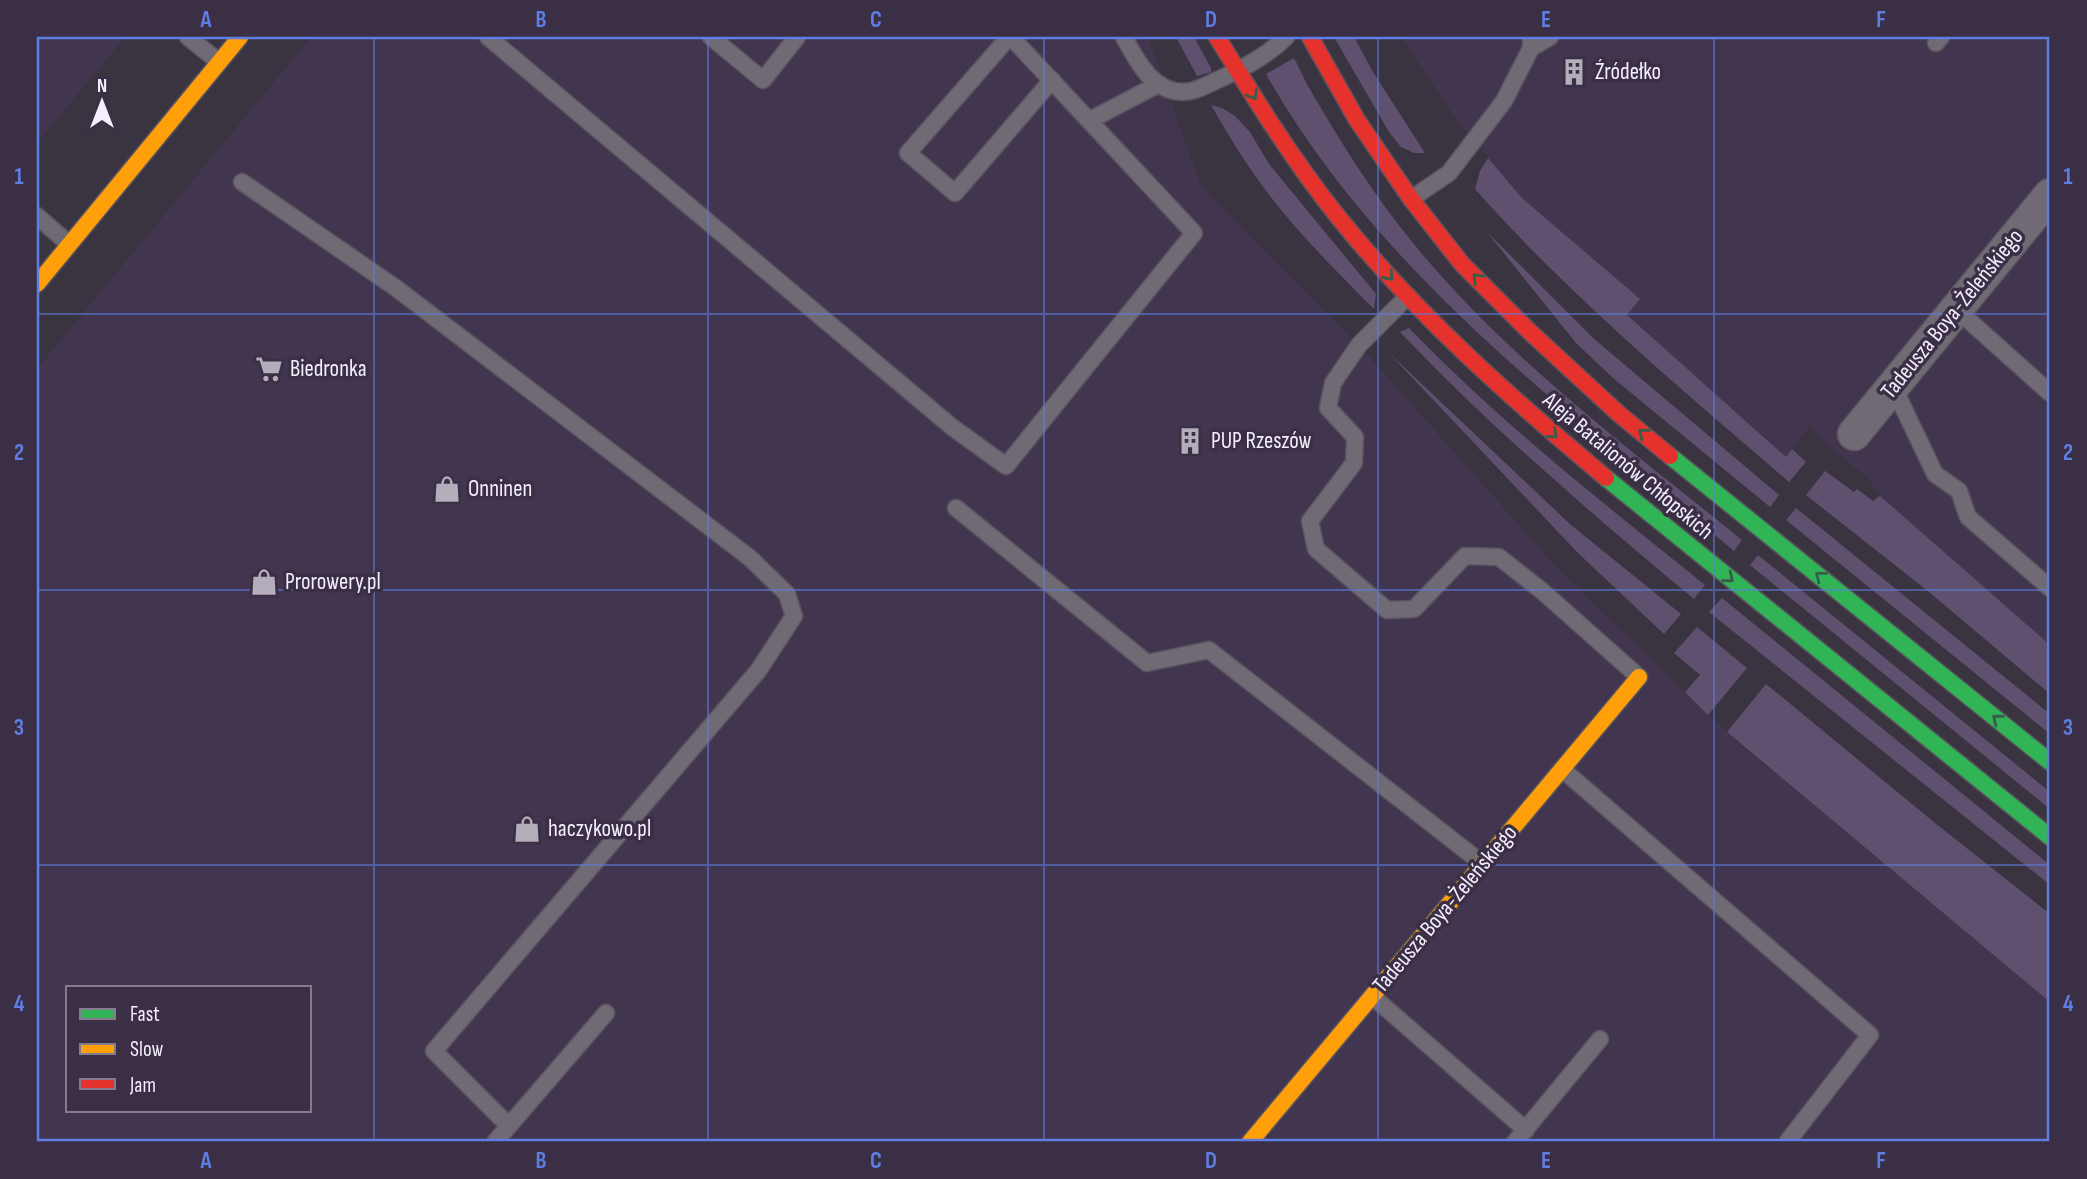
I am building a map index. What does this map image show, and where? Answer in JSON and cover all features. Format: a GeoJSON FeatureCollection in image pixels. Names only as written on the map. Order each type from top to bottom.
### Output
{"type":"FeatureCollection","features":[{"type":"Feature","properties":{"kind":"main road"},"geometry":{"type":"LineString","coordinates":[[37,284],[240,37]]}},
{"type":"Feature","properties":{"kind":"main road","name":"Aleja Batalionów Chłopskich"},"geometry":{"type":"LineString","coordinates":[[1217,37],[1298,167],[1358,242],[1462,352],[1597,472],[2050,837]]}},
{"type":"Feature","properties":{"kind":"main road","name":"Aleja Batalionów Chłopskich"},"geometry":{"type":"LineString","coordinates":[[1310,37],[1357,120],[1411,199],[1462,264],[1530,332],[1619,414],[2050,762]]}},
{"type":"Feature","properties":{"kind":"main road","name":"Tadeusza Boya-Żeleńskiego"},"geometry":{"type":"LineString","coordinates":[[1250,1142],[1639,677]]}},
{"type":"Feature","properties":{"kind":"street","name":"Tadeusza Boya-Żeleńskiego"},"geometry":{"type":"LineString","coordinates":[[1854,434],[2050,195]]}},
{"type":"Feature","properties":{"kind":"lane"},"geometry":{"type":"LineString","coordinates":[[188,37],[219,62]]}},
{"type":"Feature","properties":{"kind":"lane"},"geometry":{"type":"LineString","coordinates":[[488,37],[952,427],[1006,466],[1195,233],[1090,120],[1052,80],[1010,37],[908,153],[955,193],[1052,80]]}},
{"type":"Feature","properties":{"kind":"lane"},"geometry":{"type":"LineString","coordinates":[[711,37],[763,80],[797,37]]}},
{"type":"Feature","properties":{"kind":"lane"},"geometry":{"type":"LineString","coordinates":[[1124,37],[1144,73],[1159,85],[1191,91],[1238,71],[1272,50],[1286,37]]}},
{"type":"Feature","properties":{"kind":"lane"},"geometry":{"type":"LineString","coordinates":[[1411,199],[1449,173],[1504,101],[1531,42],[1550,37]]}},
{"type":"Feature","properties":{"kind":"lane"},"geometry":{"type":"LineString","coordinates":[[1090,120],[1159,85]]}},
{"type":"Feature","properties":{"kind":"lane"},"geometry":{"type":"LineString","coordinates":[[242,182],[396,288],[750,558],[787,594],[794,616],[758,671],[434,1051],[509,1126]]}},
{"type":"Feature","properties":{"kind":"lane"},"geometry":{"type":"LineString","coordinates":[[37,216],[69,244]]}},
{"type":"Feature","properties":{"kind":"lane"},"geometry":{"type":"LineString","coordinates":[[1408,296],[1359,345],[1333,383],[1328,408],[1355,437],[1354,463],[1310,521],[1316,549],[1387,611],[1414,609],[1465,556],[1499,557],[1542,591],[1639,677]]}},
{"type":"Feature","properties":{"kind":"lane"},"geometry":{"type":"LineString","coordinates":[[1956,309],[2050,393]]}},
{"type":"Feature","properties":{"kind":"lane"},"geometry":{"type":"LineString","coordinates":[[1893,386],[1935,474],[1959,491],[1968,517],[2050,589]]}},
{"type":"Feature","properties":{"kind":"lane"},"geometry":{"type":"LineString","coordinates":[[956,508],[1147,663],[1209,650],[1483,864]]}},
{"type":"Feature","properties":{"kind":"lane"},"geometry":{"type":"LineString","coordinates":[[1562,769],[1870,1035],[1788,1141]]}},
{"type":"Feature","properties":{"kind":"lane"},"geometry":{"type":"LineString","coordinates":[[1372,996],[1521,1136],[1600,1039]]}},
{"type":"Feature","properties":{"kind":"lane"},"geometry":{"type":"LineString","coordinates":[[495,1142],[606,1013]]}},
{"type":"Feature","properties":{"kind":"shaded area"},"geometry":{"type":"Polygon","coordinates":[[[37,37],[125,37],[37,143],[37,37]]]}},
{"type":"Feature","properties":{"kind":"shaded area"},"geometry":{"type":"Polygon","coordinates":[[[311,37],[1148,37],[1201,186],[1359,345],[1560,571],[1734,739],[2050,1002],[2050,1142],[37,1142],[37,369],[311,37]]]}},
{"type":"Feature","properties":{"kind":"shaded area"},"geometry":{"type":"Polygon","coordinates":[[[1176,37],[1194,37],[1211,72],[1197,76],[1176,37]]]}},
{"type":"Feature","properties":{"kind":"shaded area"},"geometry":{"type":"Polygon","coordinates":[[[1334,37],[1354,37],[1425,153],[1414,153],[1401,147],[1389,132],[1334,37]]]}},
{"type":"Feature","properties":{"kind":"shaded area"},"geometry":{"type":"Polygon","coordinates":[[[1401,37],[2050,37],[2050,645],[1900,516],[1880,496],[1867,477],[1823,441],[1810,426],[1786,457],[1627,315],[1639,299],[1522,198],[1458,122],[1401,37]]]}},
{"type":"Feature","properties":{"kind":"shaded area"},"geometry":{"type":"Polygon","coordinates":[[[1294,58],[1320,107],[1373,190],[1418,249],[1454,290],[1492,329],[1573,402],[1742,540],[1734,551],[1540,389],[1478,333],[1418,274],[1362,212],[1311,145],[1266,74],[1294,58]]]}},
{"type":"Feature","properties":{"kind":"shaded area"},"geometry":{"type":"Polygon","coordinates":[[[1211,105],[1235,116],[1250,132],[1269,164],[1376,294],[1374,309],[1322,256],[1274,201],[1245,161],[1211,105]]]}},
{"type":"Feature","properties":{"kind":"shaded area"},"geometry":{"type":"Polygon","coordinates":[[[1488,158],[1522,198],[1640,299],[1627,315],[1786,457],[1792,449],[1806,462],[1789,482],[1627,341],[1512,229],[1475,189],[1480,171],[1488,158]]]}},
{"type":"Feature","properties":{"kind":"shaded area"},"geometry":{"type":"Polygon","coordinates":[[[1487,232],[1593,338],[1779,495],[1770,507],[1613,378],[1576,343],[1487,232]]]}},
{"type":"Feature","properties":{"kind":"shaded area"},"geometry":{"type":"Polygon","coordinates":[[[1409,328],[1516,429],[1705,585],[1694,599],[1580,502],[1470,402],[1400,332],[1409,328]]]}},
{"type":"Feature","properties":{"kind":"shaded area"},"geometry":{"type":"Polygon","coordinates":[[[1389,353],[1571,525],[1681,614],[1664,634],[1578,553],[1389,353]]]}},
{"type":"Feature","properties":{"kind":"shaded area"},"geometry":{"type":"Polygon","coordinates":[[[1825,471],[1854,492],[1857,489],[1873,501],[1880,496],[2050,645],[2050,694],[1929,592],[1806,495],[1825,471]]]}},
{"type":"Feature","properties":{"kind":"shaded area"},"geometry":{"type":"Polygon","coordinates":[[[1796,508],[2050,714],[2050,734],[1786,520],[1796,508]]]}},
{"type":"Feature","properties":{"kind":"shaded area"},"geometry":{"type":"Polygon","coordinates":[[[1758,555],[2050,792],[2050,809],[1750,565],[1758,555]]]}},
{"type":"Feature","properties":{"kind":"shaded area"},"geometry":{"type":"Polygon","coordinates":[[[1722,598],[2050,865],[2050,885],[1709,612],[1722,598]]]}},
{"type":"Feature","properties":{"kind":"shaded area"},"geometry":{"type":"Polygon","coordinates":[[[1697,627],[1747,668],[1708,715],[1685,692],[1700,675],[1674,653],[1697,627]]]}},
{"type":"Feature","properties":{"kind":"shaded area"},"geometry":{"type":"Polygon","coordinates":[[[1766,684],[2050,914],[2050,1002],[1727,732],[1766,684]]]}},
{"type":"Feature","properties":{"kind":"traffic: fast"},"geometry":{"type":"LineString","coordinates":[[1670,456],[2050,762]]}},
{"type":"Feature","properties":{"kind":"traffic: fast"},"geometry":{"type":"LineString","coordinates":[[1606,478],[2050,837]]}},
{"type":"Feature","properties":{"kind":"traffic: slow"},"geometry":{"type":"LineString","coordinates":[[37,284],[240,37]]}},
{"type":"Feature","properties":{"kind":"traffic: slow"},"geometry":{"type":"LineString","coordinates":[[1250,1142],[1639,677]]}},
{"type":"Feature","properties":{"kind":"traffic: jam"},"geometry":{"type":"LineString","coordinates":[[1217,37],[1306,174],[1369,254],[1466,354],[1606,478]]}},
{"type":"Feature","properties":{"kind":"traffic: jam"},"geometry":{"type":"LineString","coordinates":[[1310,37],[1357,120],[1411,199],[1462,264],[1530,332],[1619,414],[1670,456]]}},
{"type":"Feature","properties":{"kind":"place","name":"Źródełko"},"geometry":{"type":"Point","coordinates":[1574,72]}},
{"type":"Feature","properties":{"kind":"place","name":"Biedronka"},"geometry":{"type":"Point","coordinates":[269,369]}},
{"type":"Feature","properties":{"kind":"place","name":"PUP Rzeszów"},"geometry":{"type":"Point","coordinates":[1190,441]}},
{"type":"Feature","properties":{"kind":"place","name":"Onninen"},"geometry":{"type":"Point","coordinates":[447,489]}},
{"type":"Feature","properties":{"kind":"place","name":"Prorowery.pl"},"geometry":{"type":"Point","coordinates":[264,582]}},
{"type":"Feature","properties":{"kind":"place","name":"haczykowo.pl"},"geometry":{"type":"Point","coordinates":[527,829]}}]}
